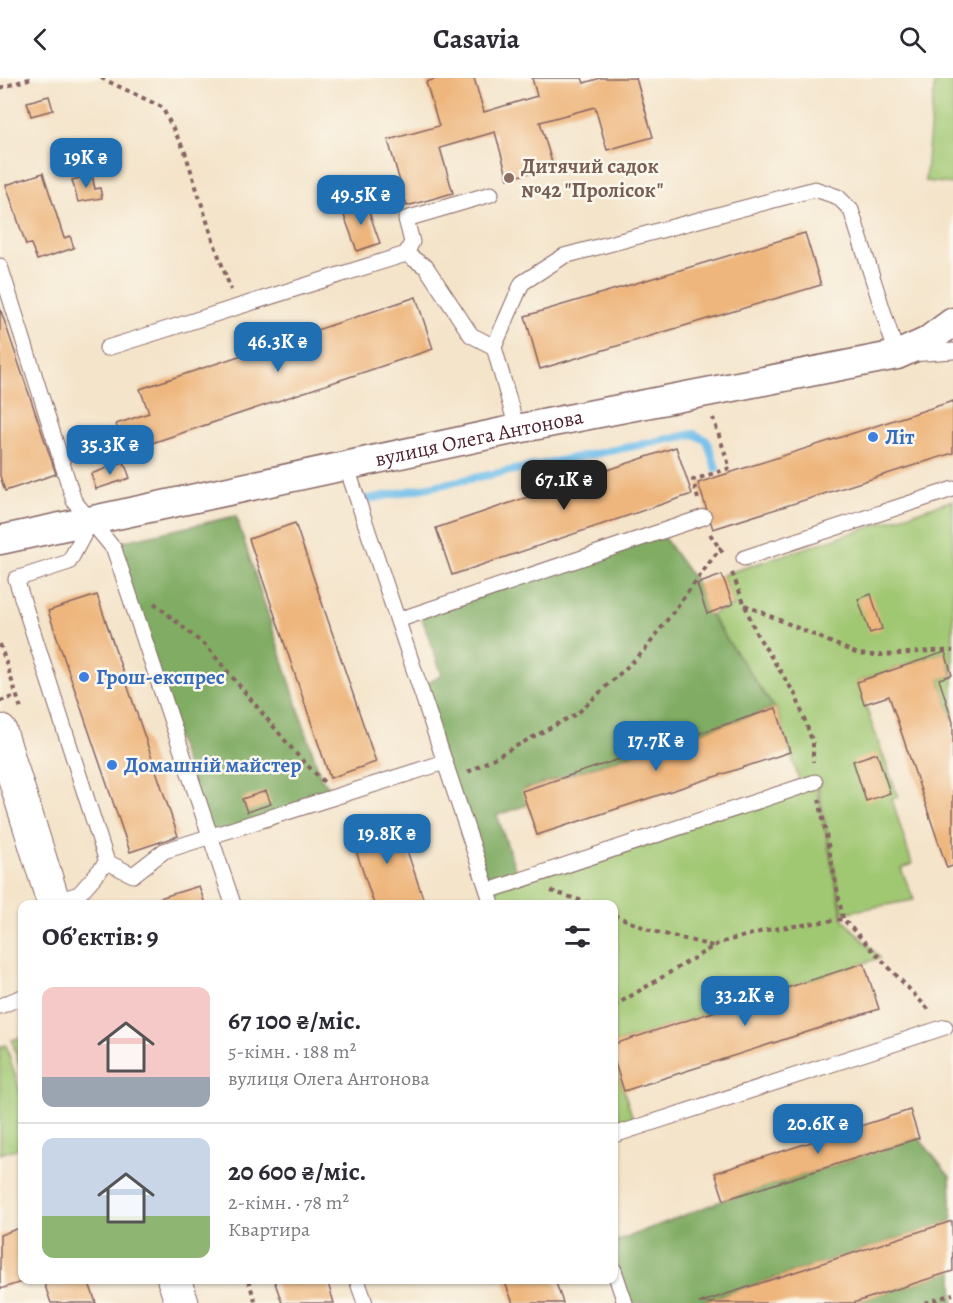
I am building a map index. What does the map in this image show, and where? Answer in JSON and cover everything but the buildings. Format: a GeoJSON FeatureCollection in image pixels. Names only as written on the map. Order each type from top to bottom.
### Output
{"type":"FeatureCollection","features":[{"type":"Feature","properties":{"kind":"main road"},"geometry":{"type":"LineString","coordinates":[[0,731],[53,900]]}},
{"type":"Feature","properties":{"kind":"main road"},"geometry":{"type":"LineString","coordinates":[[175,1284],[182,1303]]}},
{"type":"Feature","properties":{"kind":"street","name":"вулиця Олега Антонова"},"geometry":{"type":"LineString","coordinates":[[0,540],[517,429],[897,355],[926,342],[953,321]]}},
{"type":"Feature","properties":{"kind":"lane"},"geometry":{"type":"LineString","coordinates":[[517,429],[494,347],[522,283],[564,256],[815,189],[838,197],[850,210],[897,355],[953,351]]}},
{"type":"Feature","properties":{"kind":"lane"},"geometry":{"type":"LineString","coordinates":[[107,348],[406,254],[412,242],[406,219],[492,195]]}},
{"type":"Feature","properties":{"kind":"lane"},"geometry":{"type":"LineString","coordinates":[[406,254],[426,267],[471,335],[494,347]]}},
{"type":"Feature","properties":{"kind":"lane"},"geometry":{"type":"LineString","coordinates":[[0,266],[74,501],[114,549],[231,900]]}},
{"type":"Feature","properties":{"kind":"lane"},"geometry":{"type":"LineString","coordinates":[[346,465],[490,898],[519,880],[815,782]]}},
{"type":"Feature","properties":{"kind":"lane"},"geometry":{"type":"LineString","coordinates":[[744,558],[953,489]]}},
{"type":"Feature","properties":{"kind":"lane"},"geometry":{"type":"LineString","coordinates":[[398,620],[704,517]]}},
{"type":"Feature","properties":{"kind":"lane"},"geometry":{"type":"LineString","coordinates":[[91,521],[69,562],[16,579],[107,862],[134,875],[164,851],[445,762]]}},
{"type":"Feature","properties":{"kind":"lane"},"geometry":{"type":"LineString","coordinates":[[62,900],[79,894],[107,862]]}},
{"type":"Feature","properties":{"kind":"lane"},"geometry":{"type":"LineString","coordinates":[[0,1006],[18,999]]}},
{"type":"Feature","properties":{"kind":"lane"},"geometry":{"type":"LineString","coordinates":[[618,1134],[945,1027]]}},
{"type":"Feature","properties":{"kind":"lane"},"geometry":{"type":"LineString","coordinates":[[618,1283],[624,1303]]}},
{"type":"Feature","properties":{"kind":"lane"},"geometry":{"type":"LineString","coordinates":[[358,1284],[365,1303]]}},
{"type":"Feature","properties":{"kind":"path"},"geometry":{"type":"LineString","coordinates":[[0,88],[32,78]]}},
{"type":"Feature","properties":{"kind":"path"},"geometry":{"type":"LineString","coordinates":[[102,78],[162,107],[185,152],[213,240],[238,307]]}},
{"type":"Feature","properties":{"kind":"path"},"geometry":{"type":"LineString","coordinates":[[712,418],[730,468],[693,480],[708,531],[721,548],[756,633],[796,696],[813,743],[815,782],[843,919],[945,1027]]}},
{"type":"Feature","properties":{"kind":"path"},"geometry":{"type":"LineString","coordinates":[[451,781],[578,712],[645,650],[721,548]]}},
{"type":"Feature","properties":{"kind":"path"},"geometry":{"type":"LineString","coordinates":[[124,577],[208,648],[298,756],[338,796]]}},
{"type":"Feature","properties":{"kind":"path"},"geometry":{"type":"LineString","coordinates":[[745,605],[858,654],[872,656],[953,651]]}},
{"type":"Feature","properties":{"kind":"path"},"geometry":{"type":"LineString","coordinates":[[0,701],[17,696]]}},
{"type":"Feature","properties":{"kind":"path"},"geometry":{"type":"LineString","coordinates":[[519,880],[580,900]]}},
{"type":"Feature","properties":{"kind":"path"},"geometry":{"type":"LineString","coordinates":[[618,917],[652,931],[713,946]]}},
{"type":"Feature","properties":{"kind":"path"},"geometry":{"type":"LineString","coordinates":[[618,1004],[713,946],[767,930],[843,919]]}},
{"type":"Feature","properties":{"kind":"path"},"geometry":{"type":"LineString","coordinates":[[249,1284],[256,1303]]}},
{"type":"Feature","properties":{"kind":"path"},"geometry":{"type":"LineString","coordinates":[[925,1303],[953,1294]]}},
{"type":"Feature","properties":{"kind":"green space"},"geometry":{"type":"Polygon","coordinates":[[[935,78],[953,78],[953,184],[925,181],[935,78]]]}},
{"type":"Feature","properties":{"kind":"green space"},"geometry":{"type":"Polygon","coordinates":[[[953,500],[953,722],[939,679],[952,675],[945,652],[857,682],[898,797],[892,799],[912,864],[901,869],[914,900],[843,913],[817,781],[801,786],[776,708],[710,615],[733,606],[722,575],[953,500]]]}},
{"type":"Feature","properties":{"kind":"green space"},"geometry":{"type":"Polygon","coordinates":[[[236,516],[321,778],[338,796],[210,836],[111,544],[236,516]]]}},
{"type":"Feature","properties":{"kind":"green space"},"geometry":{"type":"Polygon","coordinates":[[[660,532],[697,584],[707,613],[774,708],[523,790],[527,805],[497,815],[519,880],[488,891],[420,688],[442,675],[420,613],[660,532]]]}},
{"type":"Feature","properties":{"kind":"green space"},"geometry":{"type":"Polygon","coordinates":[[[815,782],[843,919],[880,958],[618,1043],[618,900],[491,900],[488,891],[815,782]]]}},
{"type":"Feature","properties":{"kind":"green space"},"geometry":{"type":"Polygon","coordinates":[[[18,1038],[18,1062],[12,1040],[18,1038]]]}},
{"type":"Feature","properties":{"kind":"green space"},"geometry":{"type":"Polygon","coordinates":[[[6,1045],[18,1085],[18,1148],[0,1154],[0,1047],[6,1045]]]}},
{"type":"Feature","properties":{"kind":"green space"},"geometry":{"type":"Polygon","coordinates":[[[618,1072],[636,1128],[618,1134],[618,1072]]]}},
{"type":"Feature","properties":{"kind":"green space"},"geometry":{"type":"Polygon","coordinates":[[[919,1138],[950,1177],[952,1221],[697,1303],[625,1303],[618,1282],[618,1240],[724,1200],[919,1138]]]}},
{"type":"Feature","properties":{"kind":"green space"},"geometry":{"type":"Polygon","coordinates":[[[953,1271],[953,1303],[853,1303],[953,1271]]]}},
{"type":"Feature","properties":{"kind":"waterway"},"geometry":{"type":"LineString","coordinates":[[364,500],[694,434],[707,441],[716,468]]}},
{"type":"Feature","properties":{"kind":"place","name":"Дитячий садок №42 \"Пролісок\""},"geometry":{"type":"Point","coordinates":[509,178]}},
{"type":"Feature","properties":{"kind":"place","name":"Літ"},"geometry":{"type":"Point","coordinates":[873,437]}},
{"type":"Feature","properties":{"kind":"place","name":"Грош-експрес"},"geometry":{"type":"Point","coordinates":[84,677]}},
{"type":"Feature","properties":{"kind":"place","name":"Домашній майстер"},"geometry":{"type":"Point","coordinates":[112,765]}}]}
